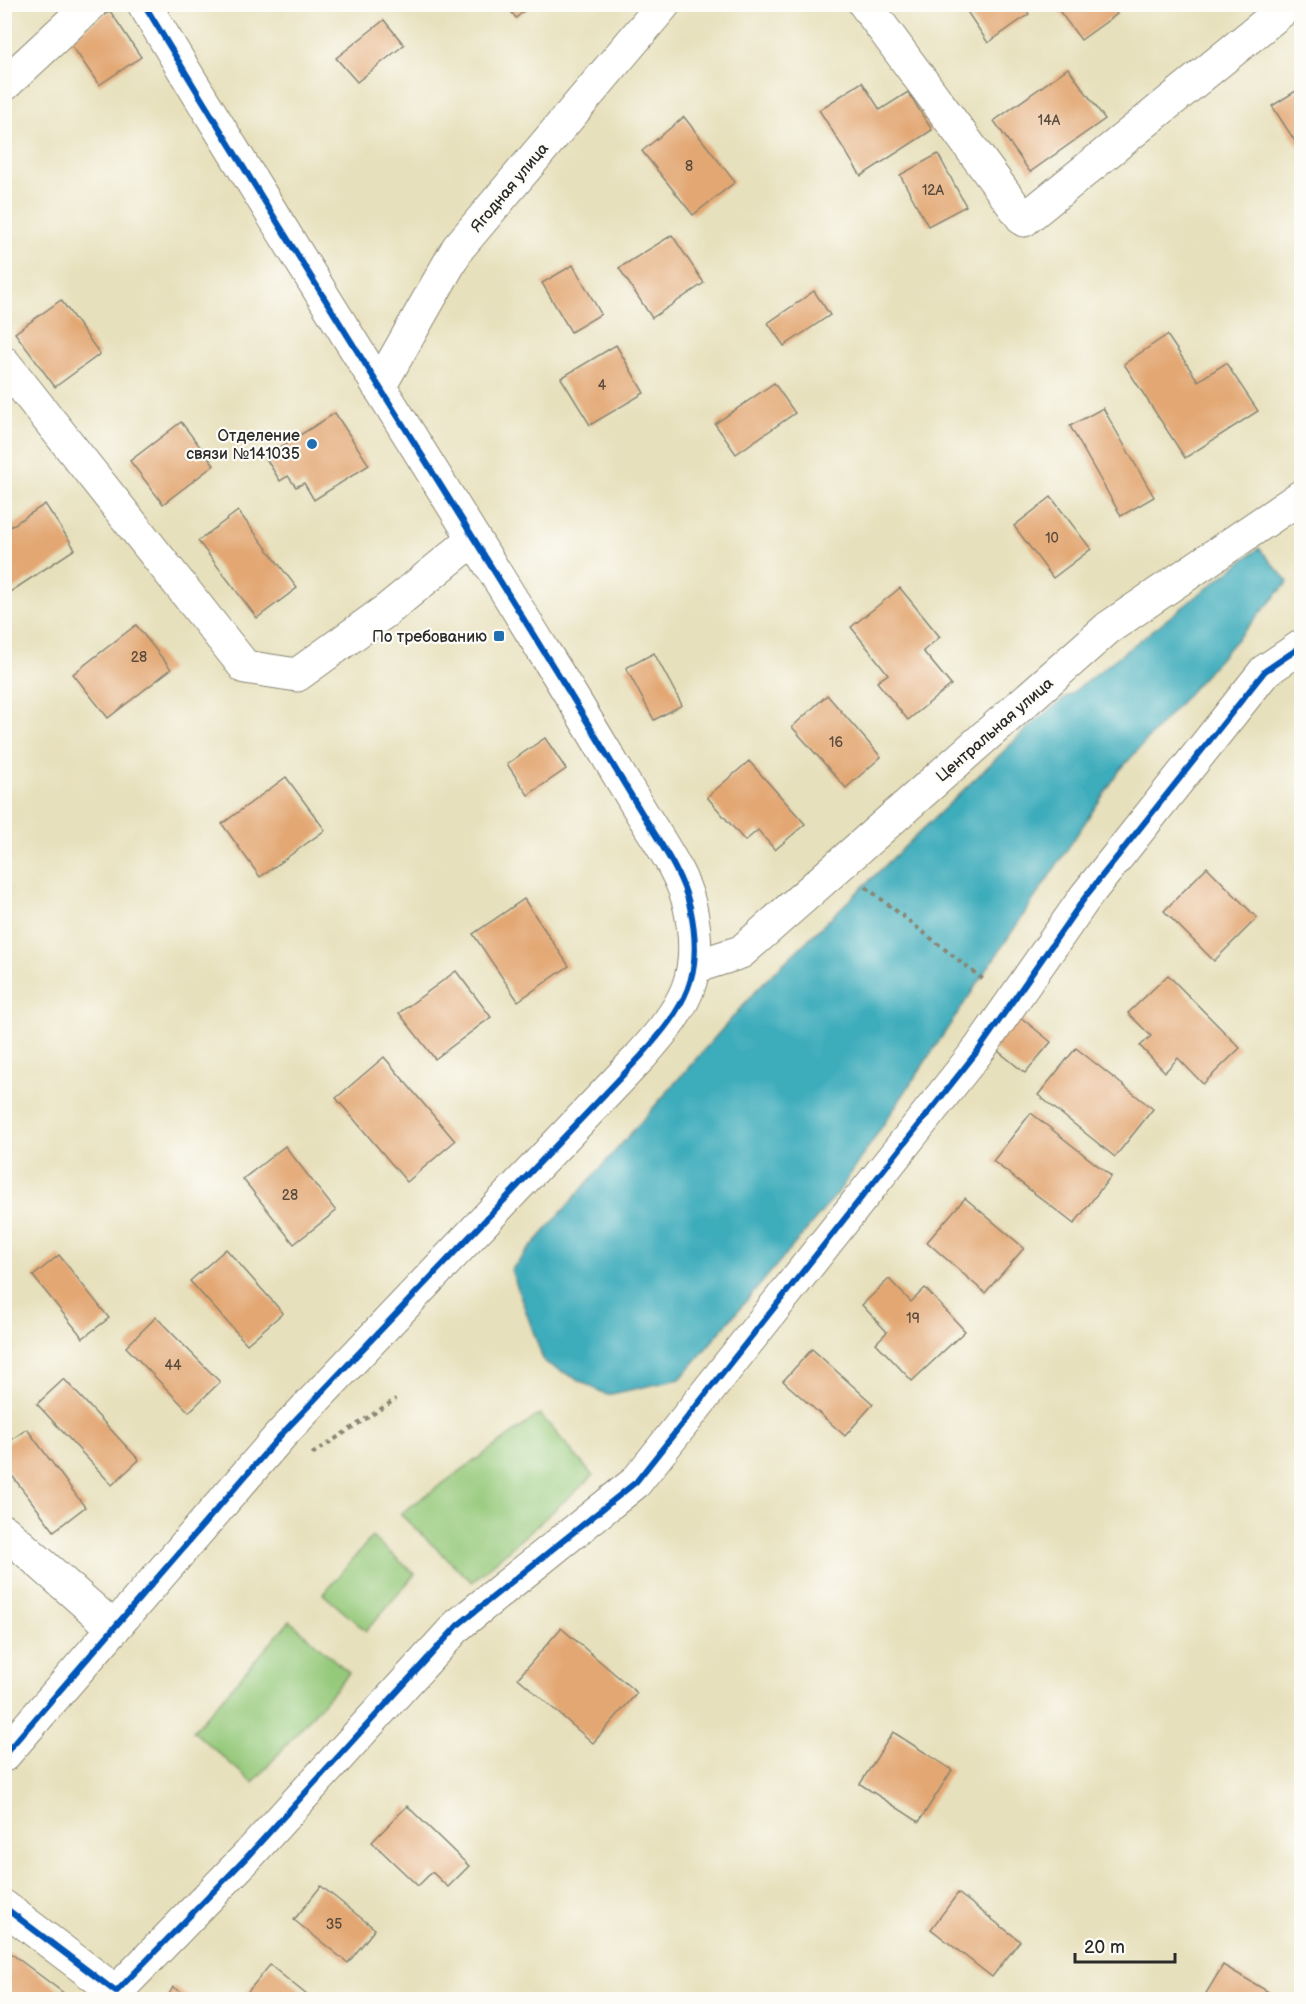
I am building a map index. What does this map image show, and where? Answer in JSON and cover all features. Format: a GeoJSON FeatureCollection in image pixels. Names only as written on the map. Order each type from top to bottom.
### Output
{"type":"FeatureCollection","features":[{"type":"Feature","properties":{"kind":"street"},"geometry":{"type":"LineString","coordinates":[[4,84],[91,4]]}},
{"type":"Feature","properties":{"kind":"street"},"geometry":{"type":"LineString","coordinates":[[4,1755],[280,1437],[671,1023],[691,986],[694,967],[694,930],[691,912],[676,870],[144,4]]}},
{"type":"Feature","properties":{"kind":"street","name":"Ягодная улица"},"geometry":{"type":"LineString","coordinates":[[379,387],[458,248],[664,4]]}},
{"type":"Feature","properties":{"kind":"street"},"geometry":{"type":"LineString","coordinates":[[865,4],[1024,220],[1290,4]]}},
{"type":"Feature","properties":{"kind":"street"},"geometry":{"type":"LineString","coordinates":[[4,363],[245,667],[297,675],[387,610],[474,539]]}},
{"type":"Feature","properties":{"kind":"street","name":"Центральная улица"},"geometry":{"type":"LineString","coordinates":[[694,967],[741,952],[1108,628],[1302,496]]}},
{"type":"Feature","properties":{"kind":"street"},"geometry":{"type":"LineString","coordinates":[[4,1907],[116,1992],[246,1858],[458,1625],[636,1482],[980,1048],[1086,896],[1257,680],[1265,671],[1302,646]]}},
{"type":"Feature","properties":{"kind":"street"},"geometry":{"type":"LineString","coordinates":[[4,1531],[114,1628]]}},
{"type":"Feature","properties":{"kind":"path"},"geometry":{"type":"LineString","coordinates":[[860,882],[991,986]]}},
{"type":"Feature","properties":{"kind":"path"},"geometry":{"type":"LineString","coordinates":[[280,1437],[306,1458],[396,1399]]}},
{"type":"Feature","properties":{"kind":"green space"},"geometry":{"type":"Polygon","coordinates":[[[540,1414],[593,1476],[472,1582],[400,1514],[540,1414]]]}},
{"type":"Feature","properties":{"kind":"green space"},"geometry":{"type":"Polygon","coordinates":[[[372,1537],[415,1574],[366,1631],[323,1594],[372,1537]]]}},
{"type":"Feature","properties":{"kind":"green space"},"geometry":{"type":"Polygon","coordinates":[[[290,1621],[349,1673],[253,1783],[193,1731],[290,1621]]]}},
{"type":"Feature","properties":{"kind":"water"},"geometry":{"type":"Polygon","coordinates":[[[1259,548],[1288,582],[1120,770],[837,1194],[680,1379],[607,1395],[544,1362],[511,1270],[760,986],[1034,722],[1259,548]]]}},
{"type":"Feature","properties":{"kind":"building"},"geometry":{"type":"Polygon","coordinates":[[[505,4],[532,4],[516,18],[505,4]]]}},
{"type":"Feature","properties":{"kind":"building"},"geometry":{"type":"Polygon","coordinates":[[[962,4],[1022,4],[1029,14],[988,43],[962,4]]]}},
{"type":"Feature","properties":{"kind":"building"},"geometry":{"type":"Polygon","coordinates":[[[1054,4],[1110,4],[1117,14],[1081,40],[1054,4]]]}},
{"type":"Feature","properties":{"kind":"building"},"geometry":{"type":"Polygon","coordinates":[[[110,11],[141,57],[99,85],[68,40],[110,11]]]}},
{"type":"Feature","properties":{"kind":"building"},"geometry":{"type":"Polygon","coordinates":[[[384,20],[404,45],[357,82],[336,58],[384,20]]]}},
{"type":"Feature","properties":{"kind":"building"},"geometry":{"type":"Polygon","coordinates":[[[1068,68],[1105,119],[1030,172],[994,121],[1068,68]]]}},
{"type":"Feature","properties":{"kind":"building"},"geometry":{"type":"Polygon","coordinates":[[[862,82],[880,110],[908,92],[932,130],[861,176],[819,110],[862,82]]]}},
{"type":"Feature","properties":{"kind":"building"},"geometry":{"type":"Polygon","coordinates":[[[1299,89],[1302,93],[1302,152],[1272,106],[1299,89]]]}},
{"type":"Feature","properties":{"kind":"building"},"geometry":{"type":"Polygon","coordinates":[[[684,117],[735,182],[693,215],[642,151],[684,117]]]}},
{"type":"Feature","properties":{"kind":"building"},"geometry":{"type":"Polygon","coordinates":[[[938,154],[966,206],[928,226],[900,175],[938,154]]]}},
{"type":"Feature","properties":{"kind":"building"},"geometry":{"type":"Polygon","coordinates":[[[672,235],[704,283],[652,318],[619,268],[672,235]]]}},
{"type":"Feature","properties":{"kind":"building"},"geometry":{"type":"Polygon","coordinates":[[[573,265],[601,314],[571,332],[542,283],[573,265]]]}},
{"type":"Feature","properties":{"kind":"building"},"geometry":{"type":"Polygon","coordinates":[[[814,291],[830,315],[784,346],[768,323],[814,291]]]}},
{"type":"Feature","properties":{"kind":"building"},"geometry":{"type":"Polygon","coordinates":[[[61,300],[100,354],[55,387],[15,333],[61,300]]]}},
{"type":"Feature","properties":{"kind":"building"},"geometry":{"type":"Polygon","coordinates":[[[1167,335],[1198,381],[1226,363],[1258,411],[1185,458],[1124,364],[1167,335]]]}},
{"type":"Feature","properties":{"kind":"building"},"geometry":{"type":"Polygon","coordinates":[[[616,345],[644,393],[590,425],[561,378],[616,345]]]}},
{"type":"Feature","properties":{"kind":"building"},"geometry":{"type":"Polygon","coordinates":[[[774,383],[795,413],[736,454],[715,424],[774,383]]]}},
{"type":"Feature","properties":{"kind":"building"},"geometry":{"type":"Polygon","coordinates":[[[1103,408],[1154,497],[1121,516],[1070,426],[1103,408]]]}},
{"type":"Feature","properties":{"kind":"building"},"geometry":{"type":"Polygon","coordinates":[[[335,413],[369,465],[314,500],[304,483],[296,487],[288,476],[280,481],[265,457],[335,413]]]}},
{"type":"Feature","properties":{"kind":"building"},"geometry":{"type":"Polygon","coordinates":[[[181,422],[214,465],[163,504],[130,461],[181,422]]]}},
{"type":"Feature","properties":{"kind":"building"},"geometry":{"type":"Polygon","coordinates":[[[1051,497],[1091,549],[1053,578],[1014,526],[1051,497]]]}},
{"type":"Feature","properties":{"kind":"building"},"geometry":{"type":"Polygon","coordinates":[[[45,504],[75,549],[4,596],[4,531],[45,504]]]}},
{"type":"Feature","properties":{"kind":"building"},"geometry":{"type":"Polygon","coordinates":[[[238,511],[297,588],[257,618],[198,541],[238,511]]]}},
{"type":"Feature","properties":{"kind":"building"},"geometry":{"type":"Polygon","coordinates":[[[900,588],[940,637],[923,651],[951,685],[908,720],[877,682],[888,674],[851,627],[900,588]]]}},
{"type":"Feature","properties":{"kind":"building"},"geometry":{"type":"Polygon","coordinates":[[[136,625],[171,669],[108,718],[73,674],[136,625]]]}},
{"type":"Feature","properties":{"kind":"building"},"geometry":{"type":"Polygon","coordinates":[[[654,653],[682,705],[654,720],[626,668],[654,653]]]}},
{"type":"Feature","properties":{"kind":"building"},"geometry":{"type":"Polygon","coordinates":[[[827,695],[881,757],[846,788],[792,727],[827,695]]]}},
{"type":"Feature","properties":{"kind":"building"},"geometry":{"type":"Polygon","coordinates":[[[545,738],[566,769],[528,795],[507,764],[545,738]]]}},
{"type":"Feature","properties":{"kind":"building"},"geometry":{"type":"Polygon","coordinates":[[[749,761],[805,824],[775,850],[758,830],[745,841],[707,797],[749,761]]]}},
{"type":"Feature","properties":{"kind":"building"},"geometry":{"type":"Polygon","coordinates":[[[286,777],[325,830],[260,877],[222,824],[286,777]]]}},
{"type":"Feature","properties":{"kind":"building"},"geometry":{"type":"Polygon","coordinates":[[[1207,867],[1257,918],[1214,961],[1164,911],[1207,867]]]}},
{"type":"Feature","properties":{"kind":"building"},"geometry":{"type":"Polygon","coordinates":[[[524,899],[569,966],[518,1001],[473,934],[524,899]]]}},
{"type":"Feature","properties":{"kind":"building"},"geometry":{"type":"Polygon","coordinates":[[[456,971],[491,1017],[435,1059],[399,1013],[456,971]]]}},
{"type":"Feature","properties":{"kind":"building"},"geometry":{"type":"Polygon","coordinates":[[[1168,975],[1240,1048],[1203,1084],[1178,1058],[1165,1072],[1140,1046],[1151,1036],[1128,1013],[1168,975]]]}},
{"type":"Feature","properties":{"kind":"building"},"geometry":{"type":"Polygon","coordinates":[[[1019,1016],[1051,1042],[1025,1073],[993,1047],[1019,1016]]]}},
{"type":"Feature","properties":{"kind":"building"},"geometry":{"type":"Polygon","coordinates":[[[1076,1048],[1153,1109],[1115,1157],[1038,1095],[1076,1048]]]}},
{"type":"Feature","properties":{"kind":"building"},"geometry":{"type":"Polygon","coordinates":[[[384,1057],[455,1141],[407,1182],[336,1098],[384,1057]]]}},
{"type":"Feature","properties":{"kind":"building"},"geometry":{"type":"Polygon","coordinates":[[[1031,1113],[1111,1176],[1074,1224],[993,1161],[1031,1113]]]}},
{"type":"Feature","properties":{"kind":"building"},"geometry":{"type":"Polygon","coordinates":[[[285,1146],[336,1211],[294,1244],[243,1179],[285,1146]]]}},
{"type":"Feature","properties":{"kind":"building"},"geometry":{"type":"Polygon","coordinates":[[[965,1198],[1024,1248],[985,1293],[927,1242],[965,1198]]]}},
{"type":"Feature","properties":{"kind":"building"},"geometry":{"type":"Polygon","coordinates":[[[226,1249],[283,1313],[247,1344],[190,1281],[226,1249]]]}},
{"type":"Feature","properties":{"kind":"building"},"geometry":{"type":"Polygon","coordinates":[[[59,1255],[109,1318],[83,1338],[33,1276],[59,1255]]]}},
{"type":"Feature","properties":{"kind":"building"},"geometry":{"type":"Polygon","coordinates":[[[889,1279],[911,1302],[925,1288],[965,1331],[912,1381],[876,1343],[887,1332],[862,1305],[889,1279]]]}},
{"type":"Feature","properties":{"kind":"building"},"geometry":{"type":"Polygon","coordinates":[[[156,1317],[220,1382],[189,1412],[126,1347],[156,1317]]]}},
{"type":"Feature","properties":{"kind":"building"},"geometry":{"type":"Polygon","coordinates":[[[812,1349],[873,1404],[845,1436],[783,1381],[812,1349]]]}},
{"type":"Feature","properties":{"kind":"building"},"geometry":{"type":"Polygon","coordinates":[[[64,1379],[139,1460],[112,1485],[37,1404],[64,1379]]]}},
{"type":"Feature","properties":{"kind":"building"},"geometry":{"type":"Polygon","coordinates":[[[27,1429],[85,1507],[54,1531],[4,1465],[4,1445],[27,1429]]]}},
{"type":"Feature","properties":{"kind":"building"},"geometry":{"type":"Polygon","coordinates":[[[561,1628],[637,1693],[593,1743],[518,1678],[561,1628]]]}},
{"type":"Feature","properties":{"kind":"building"},"geometry":{"type":"Polygon","coordinates":[[[893,1732],[952,1770],[919,1822],[860,1784],[893,1732]]]}},
{"type":"Feature","properties":{"kind":"building"},"geometry":{"type":"Polygon","coordinates":[[[407,1806],[469,1866],[448,1887],[432,1872],[418,1886],[372,1842],[407,1806]]]}},
{"type":"Feature","properties":{"kind":"building"},"geometry":{"type":"Polygon","coordinates":[[[321,1886],[375,1929],[348,1963],[294,1920],[321,1886]]]}},
{"type":"Feature","properties":{"kind":"building"},"geometry":{"type":"Polygon","coordinates":[[[958,1893],[1020,1941],[992,1977],[931,1929],[958,1893]]]}},
{"type":"Feature","properties":{"kind":"building"},"geometry":{"type":"Polygon","coordinates":[[[9,1952],[73,2000],[4,2000],[4,1958],[9,1952]]]}},
{"type":"Feature","properties":{"kind":"building"},"geometry":{"type":"Polygon","coordinates":[[[270,1965],[313,2000],[241,2000],[270,1965]]]}},
{"type":"Feature","properties":{"kind":"building"},"geometry":{"type":"Polygon","coordinates":[[[1223,1965],[1272,1994],[1269,2000],[1202,2000],[1223,1965]]]}},
{"type":"Feature","properties":{"kind":"building"},"geometry":{"type":"Polygon","coordinates":[[[173,1987],[194,2000],[166,2000],[173,1987]]]}},
{"type":"Feature","properties":{"kind":"cycle path"},"geometry":{"type":"LineString","coordinates":[[4,1755],[280,1436],[641,1056],[680,1005],[693,972],[695,953],[690,907],[669,857],[144,4]]}},
{"type":"Feature","properties":{"kind":"cycle path"},"geometry":{"type":"LineString","coordinates":[[4,1907],[116,1992],[246,1858],[458,1625],[636,1482],[980,1048],[1086,896],[1265,671],[1302,646]]}},
{"type":"Feature","properties":{"kind":"place","name":"Отделение связи №141035"},"geometry":{"type":"Point","coordinates":[312,444]}},
{"type":"Feature","properties":{"kind":"place","name":"По требованию"},"geometry":{"type":"Point","coordinates":[499,636]}}]}
